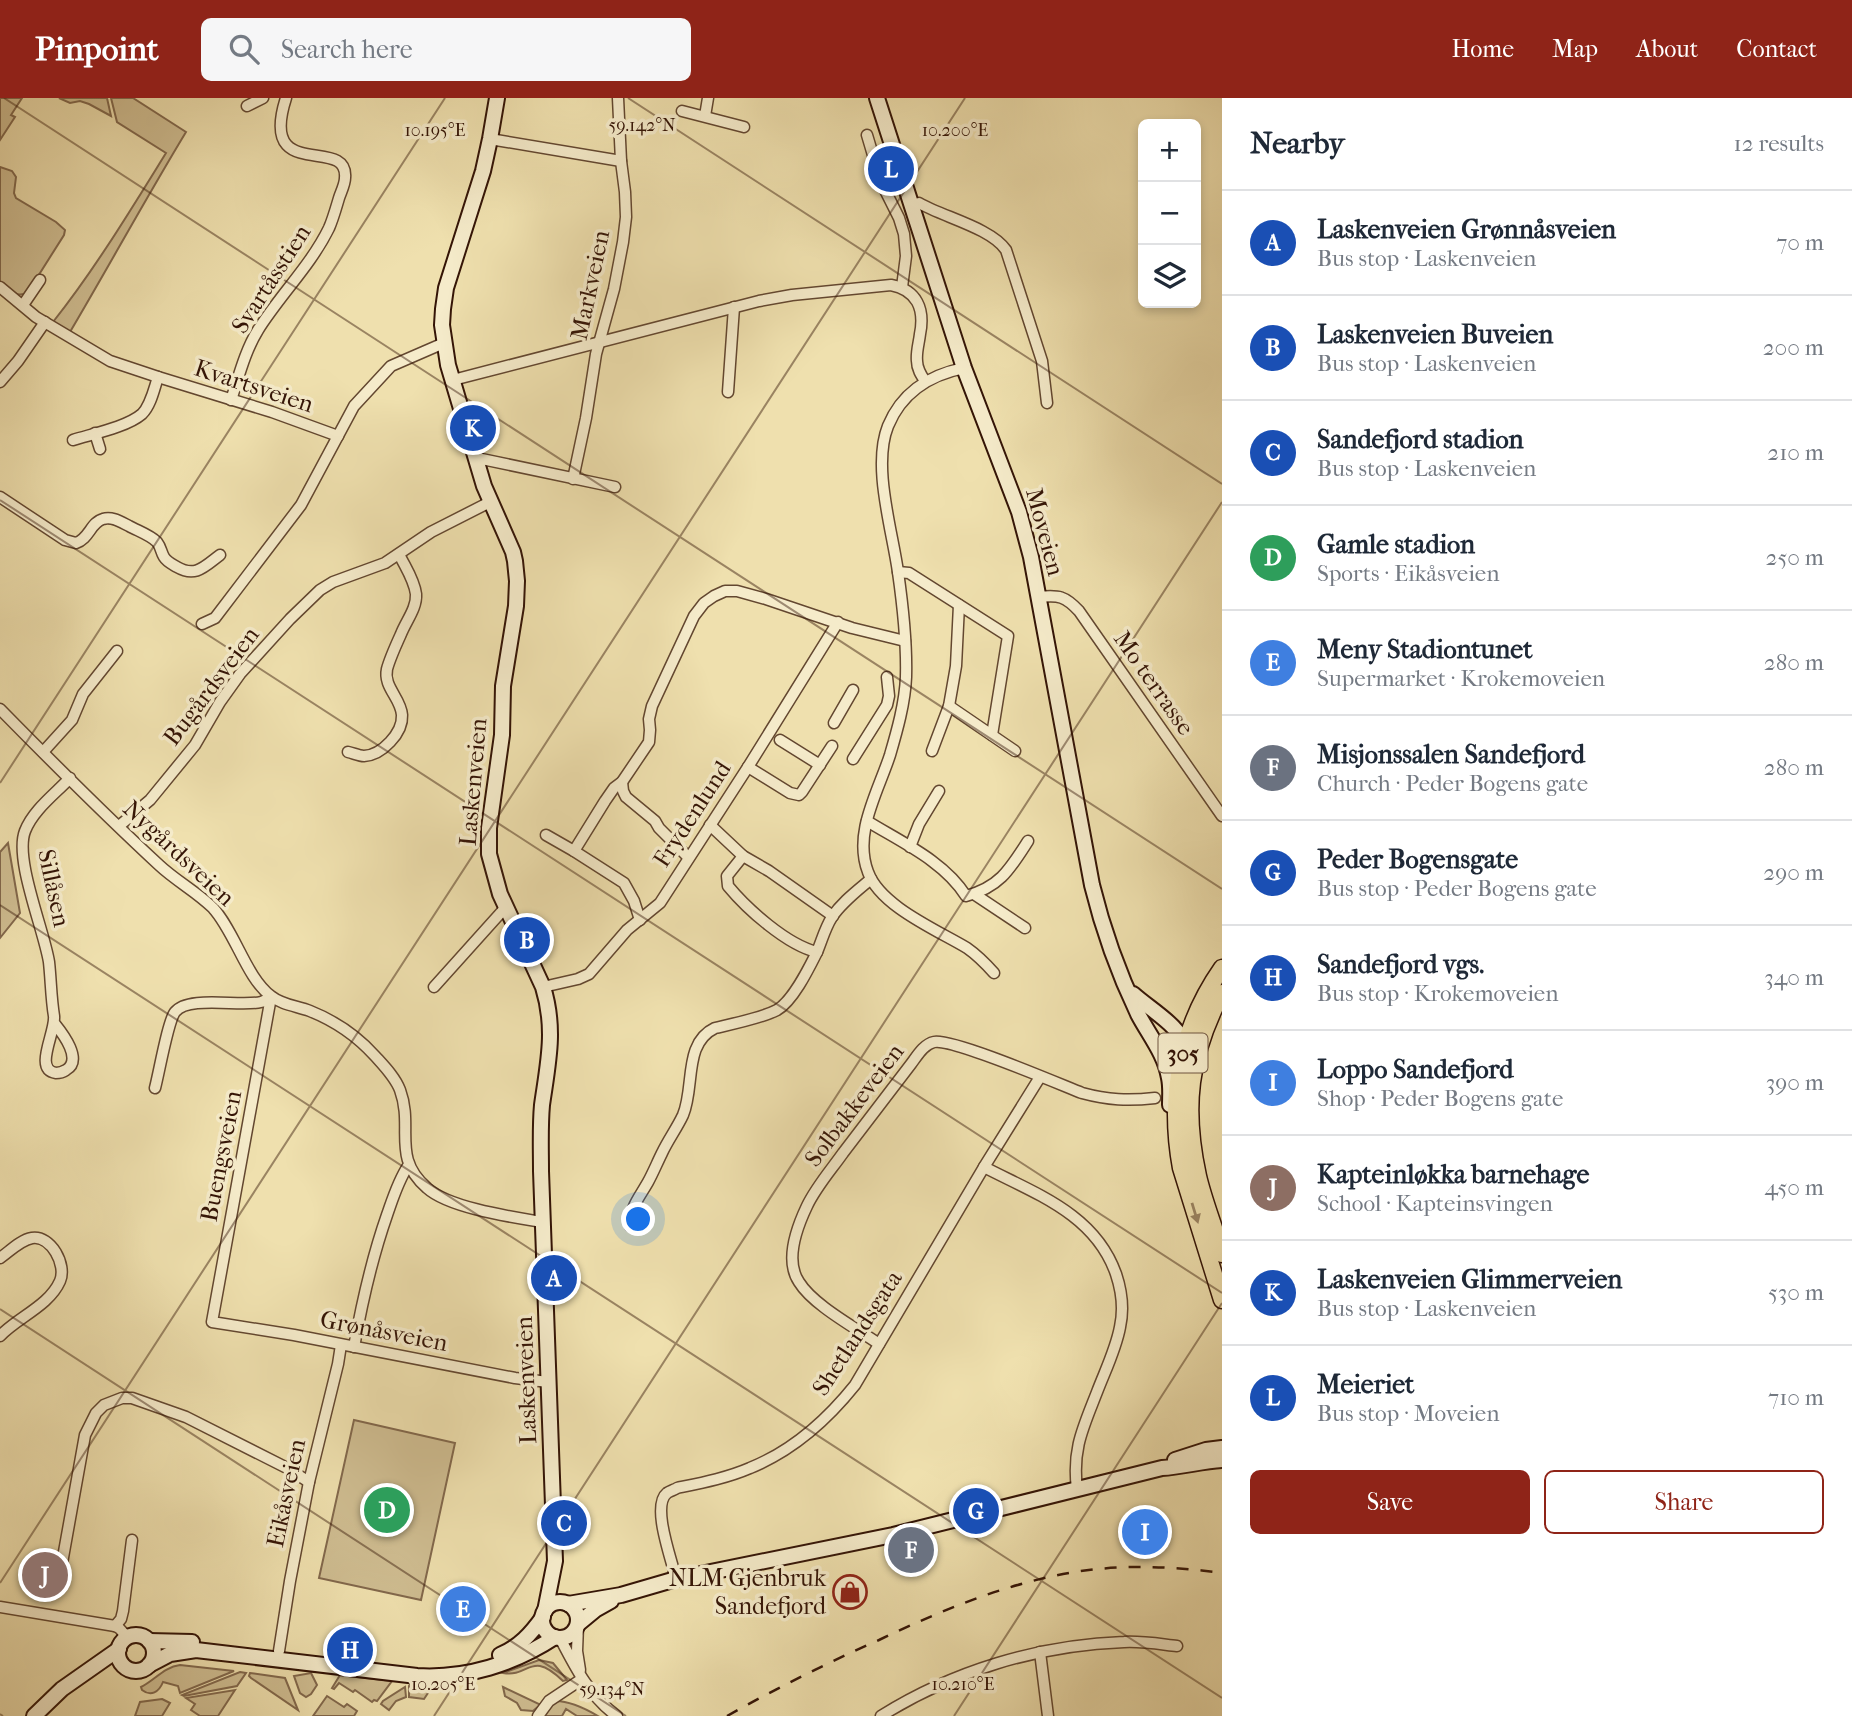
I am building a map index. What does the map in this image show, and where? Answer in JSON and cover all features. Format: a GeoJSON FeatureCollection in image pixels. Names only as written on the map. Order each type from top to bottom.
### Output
{"type":"FeatureCollection","features":[{"type":"Feature","properties":{"kind":"main road","name":"305"},"geometry":{"type":"LineString","coordinates":[[1222,968],[1197,1008],[1185,1041],[1178,1081],[1178,1148],[1181,1168],[1222,1300]]}},
{"type":"Feature","properties":{"kind":"main road","name":"305"},"geometry":{"type":"LineString","coordinates":[[1222,993],[1206,1027],[1193,1069],[1189,1111],[1199,1178],[1222,1254]]}},
{"type":"Feature","properties":{"kind":"street"},"geometry":{"type":"LineString","coordinates":[[247,106],[264,98]]}},
{"type":"Feature","properties":{"kind":"street","name":"Svartåsstien"},"geometry":{"type":"LineString","coordinates":[[231,400],[241,367],[257,332],[330,227],[346,176],[343,167],[336,161],[296,152],[286,146],[281,138],[280,121],[285,98]]}},
{"type":"Feature","properties":{"kind":"street","name":"Laskenveien"},"geometry":{"type":"LineString","coordinates":[[497,98],[482,171],[446,288],[443,309],[444,343],[490,502],[513,552],[517,580],[516,606],[503,685],[500,752],[489,828],[490,864],[505,908],[542,987],[551,1030],[541,1127],[555,1561],[544,1614]]}},
{"type":"Feature","properties":{"kind":"street","name":"Markveien"},"geometry":{"type":"LineString","coordinates":[[573,479],[599,342],[614,289],[626,217],[618,98]]}},
{"type":"Feature","properties":{"kind":"street"},"geometry":{"type":"LineString","coordinates":[[705,116],[708,98]]}},
{"type":"Feature","properties":{"kind":"street","name":"Moveien"},"geometry":{"type":"LineString","coordinates":[[877,98],[964,368],[1019,512],[1039,597],[1101,924],[1139,1014],[1166,1067],[1170,1079],[1173,1134],[1178,1148]]}},
{"type":"Feature","properties":{"kind":"street"},"geometry":{"type":"LineString","coordinates":[[682,111],[744,127]]}},
{"type":"Feature","properties":{"kind":"street"},"geometry":{"type":"LineString","coordinates":[[867,135],[881,182],[904,234],[906,256],[902,287]]}},
{"type":"Feature","properties":{"kind":"street"},"geometry":{"type":"LineString","coordinates":[[490,139],[621,161]]}},
{"type":"Feature","properties":{"kind":"street"},"geometry":{"type":"LineString","coordinates":[[912,205],[919,203],[972,227],[999,241],[1006,250],[1042,361],[1046,403]]}},
{"type":"Feature","properties":{"kind":"street"},"geometry":{"type":"LineString","coordinates":[[23,306],[40,281]]}},
{"type":"Feature","properties":{"kind":"street"},"geometry":{"type":"LineString","coordinates":[[453,380],[733,307],[792,295],[879,285],[902,287],[917,300],[922,317],[917,361],[919,373],[925,381]]}},
{"type":"Feature","properties":{"kind":"street","name":"Kvartsveien"},"geometry":{"type":"LineString","coordinates":[[0,287],[45,322],[110,360],[338,436]]}},
{"type":"Feature","properties":{"kind":"street"},"geometry":{"type":"LineString","coordinates":[[728,392],[733,307]]}},
{"type":"Feature","properties":{"kind":"street"},"geometry":{"type":"LineString","coordinates":[[0,382],[45,322]]}},
{"type":"Feature","properties":{"kind":"street"},"geometry":{"type":"LineString","coordinates":[[202,624],[215,618],[301,505],[354,406],[391,366],[444,343]]}},
{"type":"Feature","properties":{"kind":"street"},"geometry":{"type":"LineString","coordinates":[[964,368],[947,371],[916,388],[896,411],[888,426],[882,452],[886,504],[904,614],[906,678],[890,755],[867,821],[863,852],[871,879],[881,892],[893,903],[967,948],[994,973]]}},
{"type":"Feature","properties":{"kind":"street","name":"Kvartsveien"},"geometry":{"type":"LineString","coordinates":[[73,440],[127,423],[143,413],[158,377]]}},
{"type":"Feature","properties":{"kind":"street"},"geometry":{"type":"LineString","coordinates":[[95,433],[100,449]]}},
{"type":"Feature","properties":{"kind":"street"},"geometry":{"type":"LineString","coordinates":[[477,458],[615,487]]}},
{"type":"Feature","properties":{"kind":"street"},"geometry":{"type":"LineString","coordinates":[[0,497],[65,540],[76,543],[87,537],[96,523],[106,518],[117,519],[155,539],[168,562],[185,571],[198,570],[220,555]]}},
{"type":"Feature","properties":{"kind":"street","name":"Bugårdsveien"},"geometry":{"type":"LineString","coordinates":[[119,826],[150,800],[195,745],[240,674],[320,590],[333,582],[385,563],[431,532],[490,502]]}},
{"type":"Feature","properties":{"kind":"street"},"geometry":{"type":"LineString","coordinates":[[348,752],[365,756],[376,753],[386,746],[400,724],[402,715],[387,683],[387,671],[416,598],[412,579],[399,554]]}},
{"type":"Feature","properties":{"kind":"street"},"geometry":{"type":"LineString","coordinates":[[898,572],[909,573],[1008,636],[992,735]]}},
{"type":"Feature","properties":{"kind":"street"},"geometry":{"type":"LineString","coordinates":[[574,851],[614,788],[622,782],[649,742],[652,706],[694,616],[704,603],[714,596],[725,591],[737,591],[877,635],[905,641]]}},
{"type":"Feature","properties":{"kind":"street","name":"Mo terrasse"},"geometry":{"type":"LineString","coordinates":[[1039,597],[1055,595],[1068,599],[1079,611],[1222,816]]}},
{"type":"Feature","properties":{"kind":"street"},"geometry":{"type":"LineString","coordinates":[[932,751],[949,706],[956,666],[960,605]]}},
{"type":"Feature","properties":{"kind":"street","name":"Frydenlund"},"geometry":{"type":"LineString","coordinates":[[542,987],[589,974],[627,930],[660,903],[838,622]]}},
{"type":"Feature","properties":{"kind":"street"},"geometry":{"type":"LineString","coordinates":[[43,752],[72,720],[83,694],[117,651]]}},
{"type":"Feature","properties":{"kind":"street"},"geometry":{"type":"LineString","coordinates":[[853,760],[889,701],[887,677]]}},
{"type":"Feature","properties":{"kind":"street"},"geometry":{"type":"LineString","coordinates":[[834,723],[853,690]]}},
{"type":"Feature","properties":{"kind":"street"},"geometry":{"type":"LineString","coordinates":[[949,706],[1015,751]]}},
{"type":"Feature","properties":{"kind":"street","name":"Nygårdsveien"},"geometry":{"type":"LineString","coordinates":[[0,709],[162,868],[212,908],[222,920],[259,985],[271,997]]}},
{"type":"Feature","properties":{"kind":"street"},"geometry":{"type":"LineString","coordinates":[[779,740],[820,765]]}},
{"type":"Feature","properties":{"kind":"street"},"geometry":{"type":"LineString","coordinates":[[748,767],[794,795],[802,792],[832,746]]}},
{"type":"Feature","properties":{"kind":"street","name":"Sillåsen"},"geometry":{"type":"LineString","coordinates":[[55,1024],[71,1050],[72,1057],[69,1069],[59,1073],[48,1069],[45,1062],[55,1024],[49,961],[22,850],[25,831],[33,815],[70,778]]}},
{"type":"Feature","properties":{"kind":"street"},"geometry":{"type":"LineString","coordinates":[[622,782],[626,797],[655,821],[688,857]]}},
{"type":"Feature","properties":{"kind":"street"},"geometry":{"type":"LineString","coordinates":[[910,847],[919,824],[939,791]]}},
{"type":"Feature","properties":{"kind":"street"},"geometry":{"type":"LineString","coordinates":[[867,821],[954,878],[966,896],[982,891],[1005,877],[1028,841]]}},
{"type":"Feature","properties":{"kind":"street"},"geometry":{"type":"LineString","coordinates":[[710,825],[743,856],[833,916]]}},
{"type":"Feature","properties":{"kind":"street"},"geometry":{"type":"LineString","coordinates":[[546,835],[624,883],[640,920]]}},
{"type":"Feature","properties":{"kind":"street"},"geometry":{"type":"LineString","coordinates":[[743,856],[727,876],[728,886],[759,918],[801,947],[817,952]]}},
{"type":"Feature","properties":{"kind":"street"},"geometry":{"type":"LineString","coordinates":[[630,1226],[630,1215],[636,1201],[683,1115],[688,1101],[692,1060],[700,1040],[706,1032],[715,1028],[778,1010],[789,999],[817,952],[833,916],[844,902],[871,879]]}},
{"type":"Feature","properties":{"kind":"street"},"geometry":{"type":"LineString","coordinates":[[974,894],[1025,928]]}},
{"type":"Feature","properties":{"kind":"street"},"geometry":{"type":"LineString","coordinates":[[434,987],[505,908]]}},
{"type":"Feature","properties":{"kind":"street","name":"Moveien"},"geometry":{"type":"LineString","coordinates":[[1128,989],[1172,1026],[1185,1041],[1193,1069]]}},
{"type":"Feature","properties":{"kind":"street"},"geometry":{"type":"LineString","coordinates":[[155,1088],[175,1012],[196,1003],[260,1002],[271,997],[334,1022],[363,1043],[391,1075],[404,1104],[408,1166],[416,1179],[437,1197],[501,1215],[542,1222]]}},
{"type":"Feature","properties":{"kind":"street","name":"Buengsveien"},"geometry":{"type":"LineString","coordinates":[[212,1322],[271,997]]}},
{"type":"Feature","properties":{"kind":"street","name":"Solbakkeveien"},"geometry":{"type":"LineString","coordinates":[[879,1343],[818,1301],[799,1283],[792,1265],[793,1251],[800,1223],[815,1191],[926,1046],[940,1041],[963,1047],[1082,1094],[1116,1100],[1155,1098]]}},
{"type":"Feature","properties":{"kind":"street","name":"Shetlandsgata"},"geometry":{"type":"LineString","coordinates":[[676,1579],[660,1514],[660,1506],[667,1493],[750,1469],[794,1444],[841,1403],[855,1385],[1040,1077]]}},
{"type":"Feature","properties":{"kind":"street"},"geometry":{"type":"LineString","coordinates":[[354,1347],[377,1242],[400,1177],[408,1166]]}},
{"type":"Feature","properties":{"kind":"street"},"geometry":{"type":"LineString","coordinates":[[984,1167],[1063,1208],[1083,1223],[1097,1237],[1120,1284],[1120,1327],[1078,1441],[1075,1466],[1077,1489]]}},
{"type":"Feature","properties":{"kind":"street"},"geometry":{"type":"LineString","coordinates":[[0,1258],[26,1240],[36,1237],[44,1240],[55,1252],[62,1272],[52,1293],[0,1336]]}},
{"type":"Feature","properties":{"kind":"street","name":"Grønåsveien"},"geometry":{"type":"LineString","coordinates":[[212,1322],[548,1382]]}},
{"type":"Feature","properties":{"kind":"street","name":"Eikåsveien"},"geometry":{"type":"LineString","coordinates":[[279,1651],[309,1482],[341,1345]]}},
{"type":"Feature","properties":{"kind":"street"},"geometry":{"type":"LineString","coordinates":[[62,1563],[85,1435],[96,1413],[104,1405],[122,1398],[132,1398],[186,1417],[309,1482]]}},
{"type":"Feature","properties":{"kind":"street"},"geometry":{"type":"LineString","coordinates":[[1162,1468],[1192,1454],[1222,1448]]}},
{"type":"Feature","properties":{"kind":"street"},"geometry":{"type":"LineString","coordinates":[[34,1716],[62,1689],[123,1644],[139,1636],[163,1643],[213,1643],[411,1667],[471,1664],[511,1651],[528,1637],[550,1606],[557,1603],[568,1604],[621,1595],[676,1579],[893,1535],[1162,1468],[1222,1460]]}},
{"type":"Feature","properties":{"kind":"street"},"geometry":{"type":"LineString","coordinates":[[115,1626],[123,1611],[132,1540]]}},
{"type":"Feature","properties":{"kind":"street","name":"Laskenveien"},"geometry":{"type":"LineString","coordinates":[[555,1561],[568,1604]]}},
{"type":"Feature","properties":{"kind":"street"},"geometry":{"type":"LineString","coordinates":[[62,1689],[106,1670],[141,1670],[170,1654],[196,1650],[417,1675],[449,1675],[486,1669],[503,1664],[557,1638],[571,1635],[578,1624],[595,1610],[621,1595]]}},
{"type":"Feature","properties":{"kind":"street"},"geometry":{"type":"LineString","coordinates":[[568,1604],[577,1613],[577,1651],[582,1678]]}},
{"type":"Feature","properties":{"kind":"street"},"geometry":{"type":"LineString","coordinates":[[0,1608],[115,1626],[119,1628],[123,1644],[119,1659],[131,1670]]}},
{"type":"Feature","properties":{"kind":"street"},"geometry":{"type":"LineString","coordinates":[[544,1614],[543,1625],[546,1631],[557,1638],[582,1678],[599,1700],[617,1716]]}},
{"type":"Feature","properties":{"kind":"street"},"geometry":{"type":"LineString","coordinates":[[149,1641],[153,1651],[149,1665]]}},
{"type":"Feature","properties":{"kind":"street"},"geometry":{"type":"LineString","coordinates":[[881,1716],[893,1713],[936,1686],[1016,1657],[1123,1642],[1177,1646]]}},
{"type":"Feature","properties":{"kind":"street"},"geometry":{"type":"LineString","coordinates":[[1040,1652],[1048,1716]]}},
{"type":"Feature","properties":{"kind":"street"},"geometry":{"type":"LineString","coordinates":[[538,1716],[549,1701],[582,1678]]}},
{"type":"Feature","properties":{"kind":"shaded area"},"geometry":{"type":"Polygon","coordinates":[[[0,98],[22,98],[11,115],[15,117],[0,140],[0,98]]]}},
{"type":"Feature","properties":{"kind":"shaded area"},"geometry":{"type":"Polygon","coordinates":[[[59,98],[107,98],[111,116],[89,104],[80,101],[70,103],[59,98]]]}},
{"type":"Feature","properties":{"kind":"shaded area"},"geometry":{"type":"Polygon","coordinates":[[[111,98],[133,98],[186,132],[70,332],[53,322],[98,261],[166,153],[117,122],[111,98]]]}},
{"type":"Feature","properties":{"kind":"shaded area"},"geometry":{"type":"Polygon","coordinates":[[[0,167],[12,171],[16,177],[16,198],[65,230],[28,292],[20,295],[0,283],[0,167]]]}},
{"type":"Feature","properties":{"kind":"shaded area"},"geometry":{"type":"Polygon","coordinates":[[[8,843],[20,913],[0,938],[0,852],[8,843]]]}},
{"type":"Feature","properties":{"kind":"shaded area"},"geometry":{"type":"Polygon","coordinates":[[[354,1420],[455,1443],[421,1600],[319,1578],[354,1420]]]}},
{"type":"Feature","properties":{"kind":"shaded area"},"geometry":{"type":"Polygon","coordinates":[[[539,1660],[553,1663],[567,1680],[563,1681],[544,1667],[537,1666],[519,1672],[503,1673],[539,1660]]]}},
{"type":"Feature","properties":{"kind":"shaded area"},"geometry":{"type":"Polygon","coordinates":[[[180,1665],[234,1671],[180,1693],[178,1686],[163,1682],[154,1692],[142,1690],[141,1687],[164,1671],[180,1665]]]}},
{"type":"Feature","properties":{"kind":"shaded area"},"geometry":{"type":"Polygon","coordinates":[[[240,1672],[246,1673],[237,1686],[182,1695],[240,1672]]]}},
{"type":"Feature","properties":{"kind":"shaded area"},"geometry":{"type":"Polygon","coordinates":[[[250,1673],[285,1678],[298,1710],[251,1678],[250,1673]]]}},
{"type":"Feature","properties":{"kind":"shaded area"},"geometry":{"type":"Polygon","coordinates":[[[311,1673],[317,1685],[306,1697],[300,1693],[294,1676],[311,1673]]]}},
{"type":"Feature","properties":{"kind":"shaded area"},"geometry":{"type":"Polygon","coordinates":[[[340,1675],[392,1681],[377,1701],[372,1702],[339,1683],[332,1688],[340,1675]]]}},
{"type":"Feature","properties":{"kind":"shaded area"},"geometry":{"type":"Polygon","coordinates":[[[412,1683],[434,1684],[424,1699],[409,1697],[409,1686],[412,1683]]]}},
{"type":"Feature","properties":{"kind":"shaded area"},"geometry":{"type":"Polygon","coordinates":[[[405,1687],[406,1697],[396,1701],[389,1710],[381,1704],[383,1701],[405,1687]]]}},
{"type":"Feature","properties":{"kind":"shaded area"},"geometry":{"type":"Polygon","coordinates":[[[503,1687],[540,1705],[533,1711],[521,1710],[517,1703],[505,1696],[503,1687]]]}},
{"type":"Feature","properties":{"kind":"shaded area"},"geometry":{"type":"Polygon","coordinates":[[[235,1690],[218,1716],[200,1716],[191,1710],[195,1704],[186,1698],[235,1690]]]}},
{"type":"Feature","properties":{"kind":"shaded area"},"geometry":{"type":"Polygon","coordinates":[[[327,1696],[344,1707],[347,1704],[357,1711],[354,1716],[313,1716],[327,1696]]]}},
{"type":"Feature","properties":{"kind":"shaded area"},"geometry":{"type":"Polygon","coordinates":[[[162,1699],[170,1703],[162,1716],[135,1716],[140,1702],[162,1699]]]}},
{"type":"Feature","properties":{"kind":"shaded area"},"geometry":{"type":"Polygon","coordinates":[[[556,1701],[572,1704],[598,1716],[577,1716],[566,1709],[562,1716],[544,1716],[556,1701]]]}},
{"type":"Feature","properties":{"kind":"railway"},"geometry":{"type":"LineString","coordinates":[[727,1716],[802,1676],[902,1629],[948,1609],[1020,1584],[1107,1568],[1164,1568],[1222,1573]]}},
{"type":"Feature","properties":{"kind":"place","name":"Meieriet"},"geometry":{"type":"Point","coordinates":[891,169]}},
{"type":"Feature","properties":{"kind":"place","name":"Laskenveien Glimmerveien"},"geometry":{"type":"Point","coordinates":[473,428]}},
{"type":"Feature","properties":{"kind":"place","name":"Laskenveien Buveien"},"geometry":{"type":"Point","coordinates":[527,940]}},
{"type":"Feature","properties":{"kind":"place","name":"Laskenveien Grønnåsveien"},"geometry":{"type":"Point","coordinates":[554,1278]}},
{"type":"Feature","properties":{"kind":"place","name":"Gamle stadion"},"geometry":{"type":"Point","coordinates":[387,1510]}},
{"type":"Feature","properties":{"kind":"place","name":"Peder Bogensgate"},"geometry":{"type":"Point","coordinates":[976,1511]}},
{"type":"Feature","properties":{"kind":"place","name":"Sandefjord stadion"},"geometry":{"type":"Point","coordinates":[564,1523]}},
{"type":"Feature","properties":{"kind":"place","name":"Loppo Sandefjord"},"geometry":{"type":"Point","coordinates":[1145,1532]}},
{"type":"Feature","properties":{"kind":"place","name":"Misjonssalen Sandefjord"},"geometry":{"type":"Point","coordinates":[911,1550]}},
{"type":"Feature","properties":{"kind":"place","name":"Kapteinløkka barnehage"},"geometry":{"type":"Point","coordinates":[45,1575]}},
{"type":"Feature","properties":{"kind":"place","name":"NLM Gjenbruk Sandefjord"},"geometry":{"type":"Point","coordinates":[850,1592]}},
{"type":"Feature","properties":{"kind":"place","name":"Meny Stadiontunet"},"geometry":{"type":"Point","coordinates":[463,1609]}},
{"type":"Feature","properties":{"kind":"place","name":"Sandefjord vgs."},"geometry":{"type":"Point","coordinates":[350,1650]}}]}
